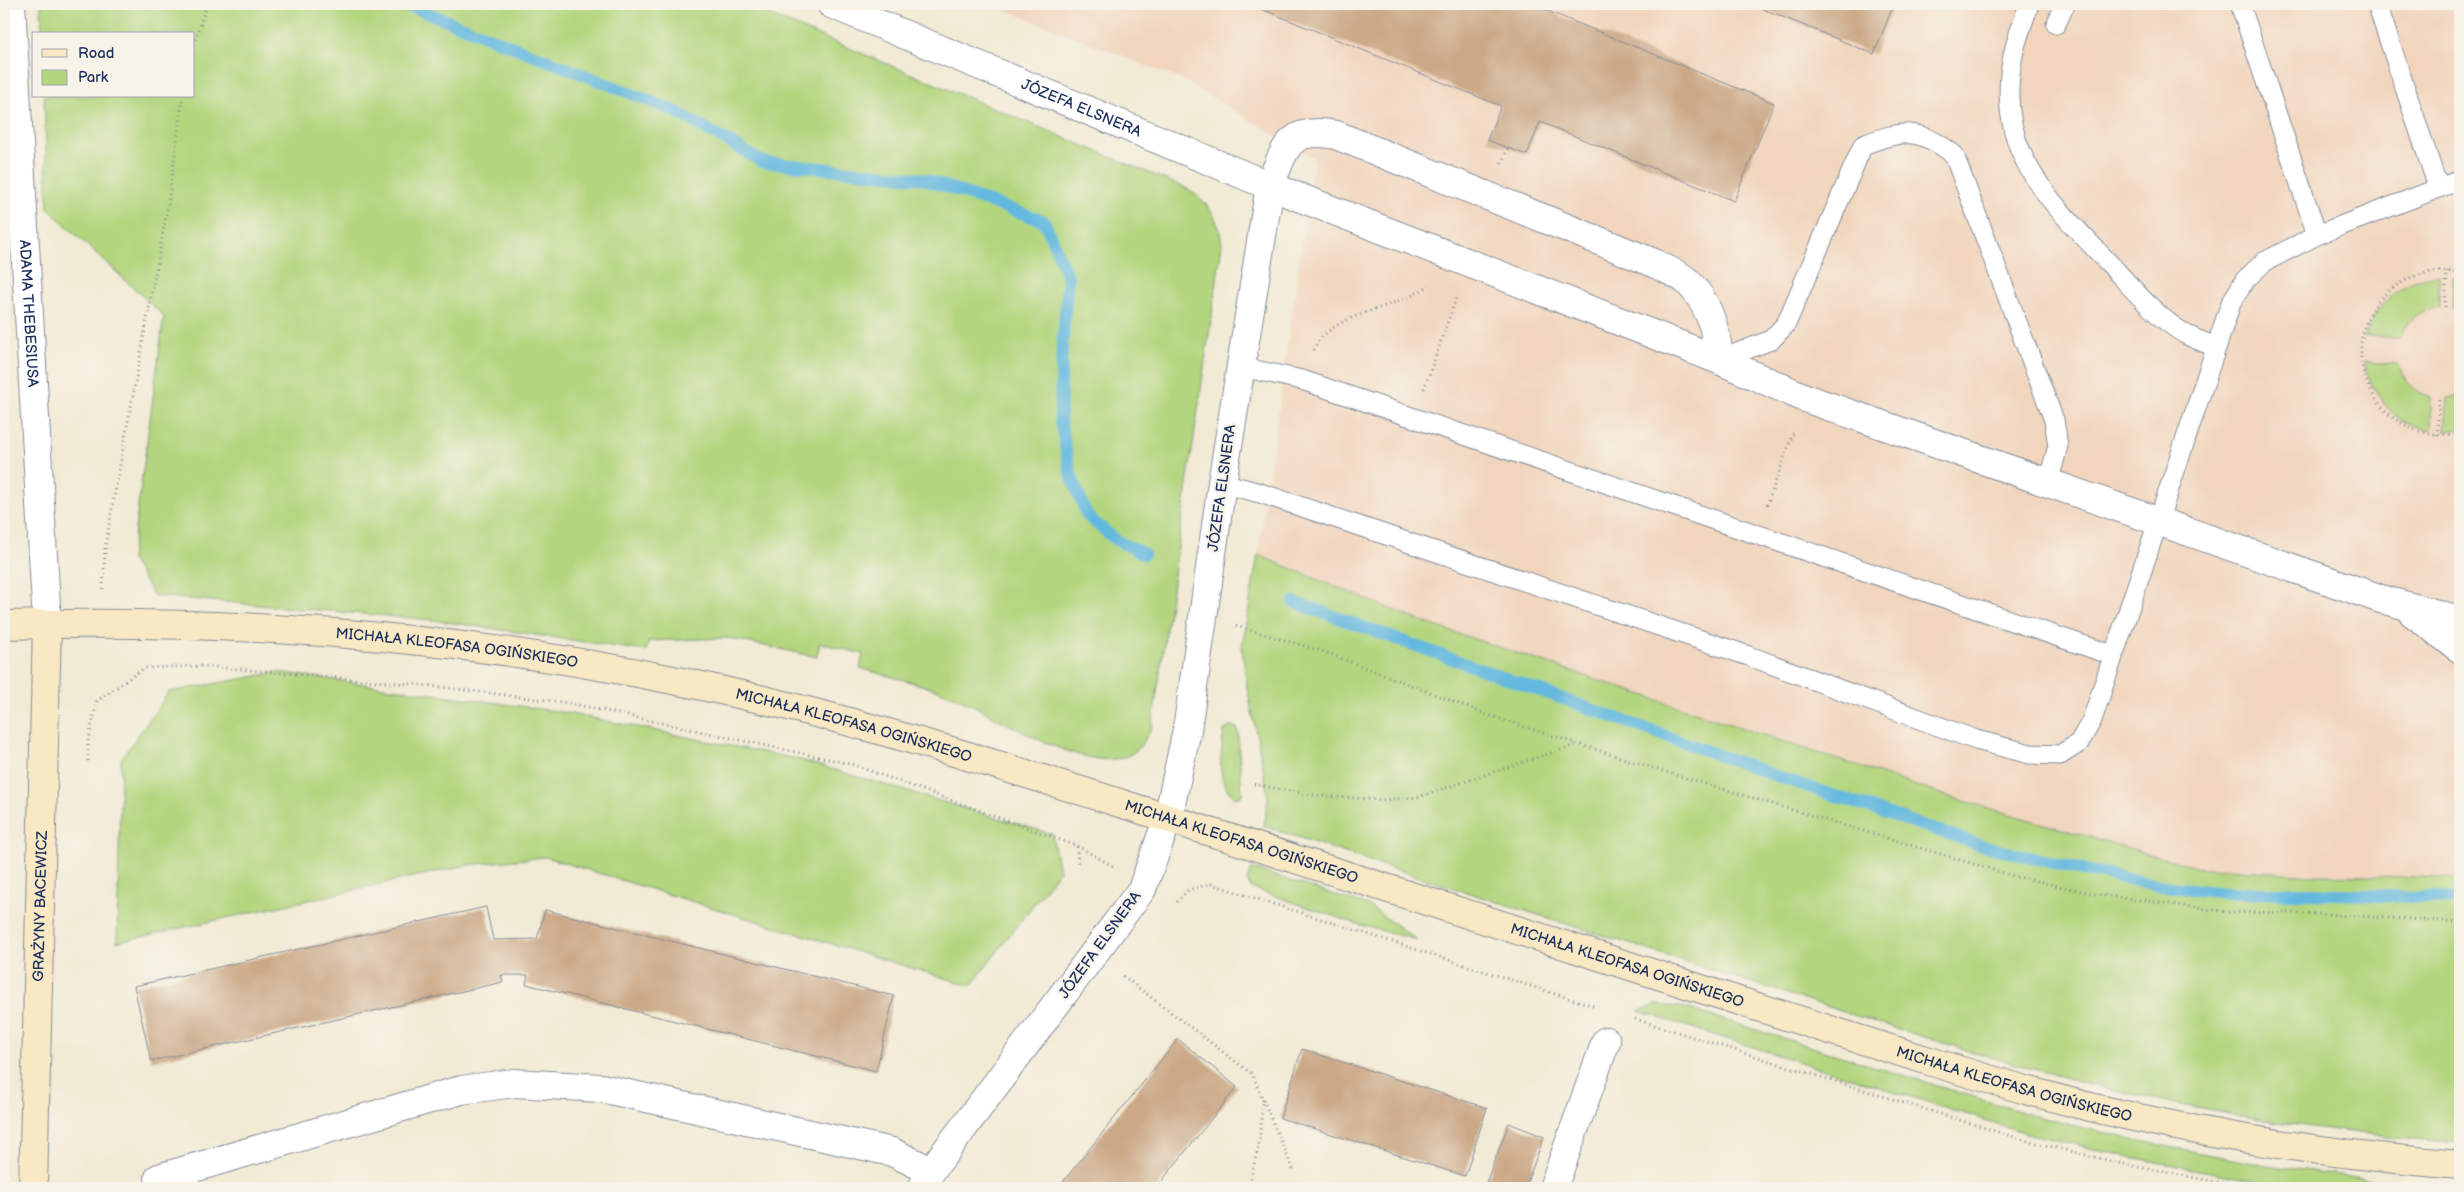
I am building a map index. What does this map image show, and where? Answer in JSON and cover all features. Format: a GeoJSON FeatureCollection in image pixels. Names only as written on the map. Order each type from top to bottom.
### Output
{"type":"FeatureCollection","features":[{"type":"Feature","properties":{"kind":"street","name":"ADAMA THEBESIUSA"},"geometry":{"type":"LineString","coordinates":[[12,4],[47,624]]}},
{"type":"Feature","properties":{"kind":"street","name":"JÓZEFA ELSNERA"},"geometry":{"type":"LineString","coordinates":[[831,4],[1270,186],[1222,484],[1187,730],[1168,818],[1142,889],[926,1179]]}},
{"type":"Feature","properties":{"kind":"street"},"geometry":{"type":"LineString","coordinates":[[1719,360],[1717,336],[1708,311],[1688,281],[1654,263],[1336,135],[1315,131],[1297,136],[1283,152],[1270,186],[1719,360],[1805,398],[2404,606],[2460,620]]}},
{"type":"Feature","properties":{"kind":"street"},"geometry":{"type":"LineString","coordinates":[[2404,606],[2460,649]]}},
{"type":"Feature","properties":{"kind":"street","name":"GRAŻYNY BACEWICZ"},"geometry":{"type":"LineString","coordinates":[[33,1188],[47,624]]}},
{"type":"Feature","properties":{"kind":"street","name":"MICHAŁA KLEOFASA OGIŃSKIEGO"},"geometry":{"type":"LineString","coordinates":[[4,625],[271,627],[429,641],[588,665],[758,699],[900,735],[1168,818],[1767,1010],[2040,1094],[2134,1117],[2265,1143],[2373,1157],[2460,1165]]}},
{"type":"Feature","properties":{"kind":"street"},"geometry":{"type":"LineString","coordinates":[[1553,1188],[1606,1041]]}},
{"type":"Feature","properties":{"kind":"street"},"geometry":{"type":"LineString","coordinates":[[159,1178],[461,1090],[514,1082],[600,1088],[876,1148],[892,1152],[926,1179]]}},
{"type":"Feature","properties":{"kind":"lane"},"geometry":{"type":"LineString","coordinates":[[2029,4],[2013,54],[2009,85],[2012,121],[2022,157],[2042,191],[2157,314],[2186,334],[2216,347]]}},
{"type":"Feature","properties":{"kind":"lane"},"geometry":{"type":"LineString","coordinates":[[2056,24],[2065,4]]}},
{"type":"Feature","properties":{"kind":"lane"},"geometry":{"type":"LineString","coordinates":[[2240,4],[2317,235]]}},
{"type":"Feature","properties":{"kind":"lane"},"geometry":{"type":"LineString","coordinates":[[2377,4],[2438,187]]}},
{"type":"Feature","properties":{"kind":"lane"},"geometry":{"type":"LineString","coordinates":[[1719,360],[1772,340],[1786,324],[1862,145],[1892,134],[1912,134],[1935,140],[1954,155],[2054,420],[2058,446],[2048,482]]}},
{"type":"Feature","properties":{"kind":"lane"},"geometry":{"type":"LineString","coordinates":[[1222,484],[1260,493],[1749,656],[1976,740],[2030,754],[2060,755],[2079,743],[2092,720],[2112,655],[2159,522],[2231,303],[2245,280],[2264,262],[2317,235],[2460,180]]}},
{"type":"Feature","properties":{"kind":"lane"},"geometry":{"type":"LineString","coordinates":[[1241,367],[1302,380],[2112,655]]}},
{"type":"Feature","properties":{"kind":"path"},"geometry":{"type":"LineString","coordinates":[[195,41],[207,4]]}},
{"type":"Feature","properties":{"kind":"path"},"geometry":{"type":"LineString","coordinates":[[103,594],[105,547],[168,205],[183,98]]}},
{"type":"Feature","properties":{"kind":"path"},"geometry":{"type":"LineString","coordinates":[[1311,357],[1317,340],[1345,320],[1419,294],[1460,259]]}},
{"type":"Feature","properties":{"kind":"path"},"geometry":{"type":"LineString","coordinates":[[2445,307],[2447,272]]}},
{"type":"Feature","properties":{"kind":"path"},"geometry":{"type":"LineString","coordinates":[[2460,274],[2447,272],[2415,276],[2391,289],[2374,309],[2367,321],[2361,347],[2364,373],[2374,397],[2381,407],[2400,423],[2424,433],[2438,435],[2460,433]]}},
{"type":"Feature","properties":{"kind":"path"},"geometry":{"type":"LineString","coordinates":[[1757,534],[1805,398]]}},
{"type":"Feature","properties":{"kind":"path"},"geometry":{"type":"LineString","coordinates":[[2438,435],[2439,399]]}},
{"type":"Feature","properties":{"kind":"path"},"geometry":{"type":"LineString","coordinates":[[1236,626],[1322,651],[1490,716],[1915,848],[2014,876],[2095,894],[2229,912],[2301,913],[2460,922]]}},
{"type":"Feature","properties":{"kind":"path"},"geometry":{"type":"LineString","coordinates":[[88,761],[88,743],[97,701],[144,668],[203,666],[256,669],[432,686],[569,703],[850,764],[1077,846],[1078,865]]}},
{"type":"Feature","properties":{"kind":"path"},"geometry":{"type":"LineString","coordinates":[[1254,784],[1312,795],[1382,800],[1418,797],[1579,744]]}},
{"type":"Feature","properties":{"kind":"path"},"geometry":{"type":"LineString","coordinates":[[1173,905],[1188,890],[1211,884],[1600,1008]]}},
{"type":"Feature","properties":{"kind":"path"},"geometry":{"type":"LineString","coordinates":[[1121,975],[1252,1074],[1294,1172]]}},
{"type":"Feature","properties":{"kind":"path"},"geometry":{"type":"LineString","coordinates":[[1632,1018],[2024,1140],[2123,1164],[2248,1188]]}},
{"type":"Feature","properties":{"kind":"path"},"geometry":{"type":"LineString","coordinates":[[1248,1188],[1259,1146],[1263,1097]]}},
{"type":"Feature","properties":{"kind":"shaded area"},"geometry":{"type":"Polygon","coordinates":[[[992,4],[2460,4],[2460,878],[2313,875],[2195,867],[1953,798],[1420,621],[1258,555],[1314,158],[1185,81],[992,4]]]}},
{"type":"Feature","properties":{"kind":"green space"},"geometry":{"type":"Polygon","coordinates":[[[41,4],[743,4],[1188,189],[1202,200],[1212,212],[1221,235],[1222,244],[1152,727],[1144,740],[1134,752],[1116,759],[1093,758],[1068,751],[1041,740],[948,694],[860,668],[863,654],[820,643],[817,657],[728,638],[649,641],[646,651],[433,620],[154,596],[131,559],[164,316],[48,209],[44,98],[195,98],[195,32],[42,32],[41,4]]]}},
{"type":"Feature","properties":{"kind":"green space"},"geometry":{"type":"Polygon","coordinates":[[[2439,275],[2439,307],[2426,310],[2415,316],[2406,326],[2400,338],[2365,336],[2377,313],[2393,294],[2413,281],[2439,275]]]}},
{"type":"Feature","properties":{"kind":"green space"},"geometry":{"type":"Polygon","coordinates":[[[2453,277],[2460,278],[2460,310],[2452,308],[2453,277]]]}},
{"type":"Feature","properties":{"kind":"green space"},"geometry":{"type":"Polygon","coordinates":[[[2364,362],[2398,364],[2403,376],[2410,385],[2431,397],[2431,430],[2418,428],[2406,423],[2387,407],[2373,386],[2364,362]]]}},
{"type":"Feature","properties":{"kind":"green space"},"geometry":{"type":"Polygon","coordinates":[[[2460,395],[2460,429],[2445,431],[2448,398],[2460,395]]]}},
{"type":"Feature","properties":{"kind":"green space"},"geometry":{"type":"Polygon","coordinates":[[[4,509],[7,565],[4,566],[4,509]]]}},
{"type":"Feature","properties":{"kind":"green space"},"geometry":{"type":"Polygon","coordinates":[[[1258,555],[1420,621],[1953,798],[2195,867],[2313,875],[2460,878],[2460,1143],[2339,1131],[2259,1119],[2180,1105],[2033,1069],[1873,1021],[1264,826],[1268,798],[1246,682],[1242,647],[1258,555]]]}},
{"type":"Feature","properties":{"kind":"green space"},"geometry":{"type":"Polygon","coordinates":[[[278,672],[562,712],[797,759],[1052,834],[1059,871],[971,986],[545,857],[468,865],[117,942],[121,759],[169,692],[278,672]]]}},
{"type":"Feature","properties":{"kind":"green space"},"geometry":{"type":"Polygon","coordinates":[[[1232,726],[1237,728],[1238,732],[1242,795],[1236,798],[1229,792],[1225,784],[1221,767],[1224,730],[1232,726]]]}},
{"type":"Feature","properties":{"kind":"green space"},"geometry":{"type":"Polygon","coordinates":[[[1251,868],[1369,906],[1417,940],[1357,924],[1251,888],[1247,881],[1251,868]]]}},
{"type":"Feature","properties":{"kind":"green space"},"geometry":{"type":"Polygon","coordinates":[[[1656,1005],[1682,1007],[2035,1116],[2129,1139],[2259,1164],[2370,1179],[2460,1188],[2294,1188],[2125,1156],[2026,1133],[1638,1011],[1656,1005]]]}},
{"type":"Feature","properties":{"kind":"building"},"geometry":{"type":"Polygon","coordinates":[[[1249,4],[1547,4],[1545,10],[1774,103],[1734,201],[1540,122],[1527,155],[1487,140],[1501,106],[1249,4]]]}},
{"type":"Feature","properties":{"kind":"building"},"geometry":{"type":"Polygon","coordinates":[[[1751,4],[1894,4],[1874,54],[1751,4]]]}},
{"type":"Feature","properties":{"kind":"building"},"geometry":{"type":"Polygon","coordinates":[[[486,907],[493,940],[537,939],[545,910],[894,996],[876,1071],[526,984],[528,975],[501,975],[503,982],[151,1061],[134,986],[486,907]]]}},
{"type":"Feature","properties":{"kind":"building"},"geometry":{"type":"Polygon","coordinates":[[[1178,1039],[1237,1087],[1156,1188],[1058,1188],[1178,1039]]]}},
{"type":"Feature","properties":{"kind":"building"},"geometry":{"type":"Polygon","coordinates":[[[1302,1049],[1487,1108],[1465,1176],[1280,1118],[1302,1049]]]}},
{"type":"Feature","properties":{"kind":"building"},"geometry":{"type":"Polygon","coordinates":[[[1509,1123],[1544,1137],[1525,1188],[1484,1188],[1509,1123]]]}},
{"type":"Feature","properties":{"kind":"waterway"},"geometry":{"type":"LineString","coordinates":[[392,4],[415,8],[675,111],[763,162],[924,179],[1044,221],[1068,277],[1062,348],[1060,421],[1071,475],[1087,516],[1116,540],[1144,554]]}},
{"type":"Feature","properties":{"kind":"waterway"},"geometry":{"type":"LineString","coordinates":[[1294,602],[1782,778],[1980,845],[2069,867],[2163,886],[2225,893],[2311,893],[2460,899]]}}]}
